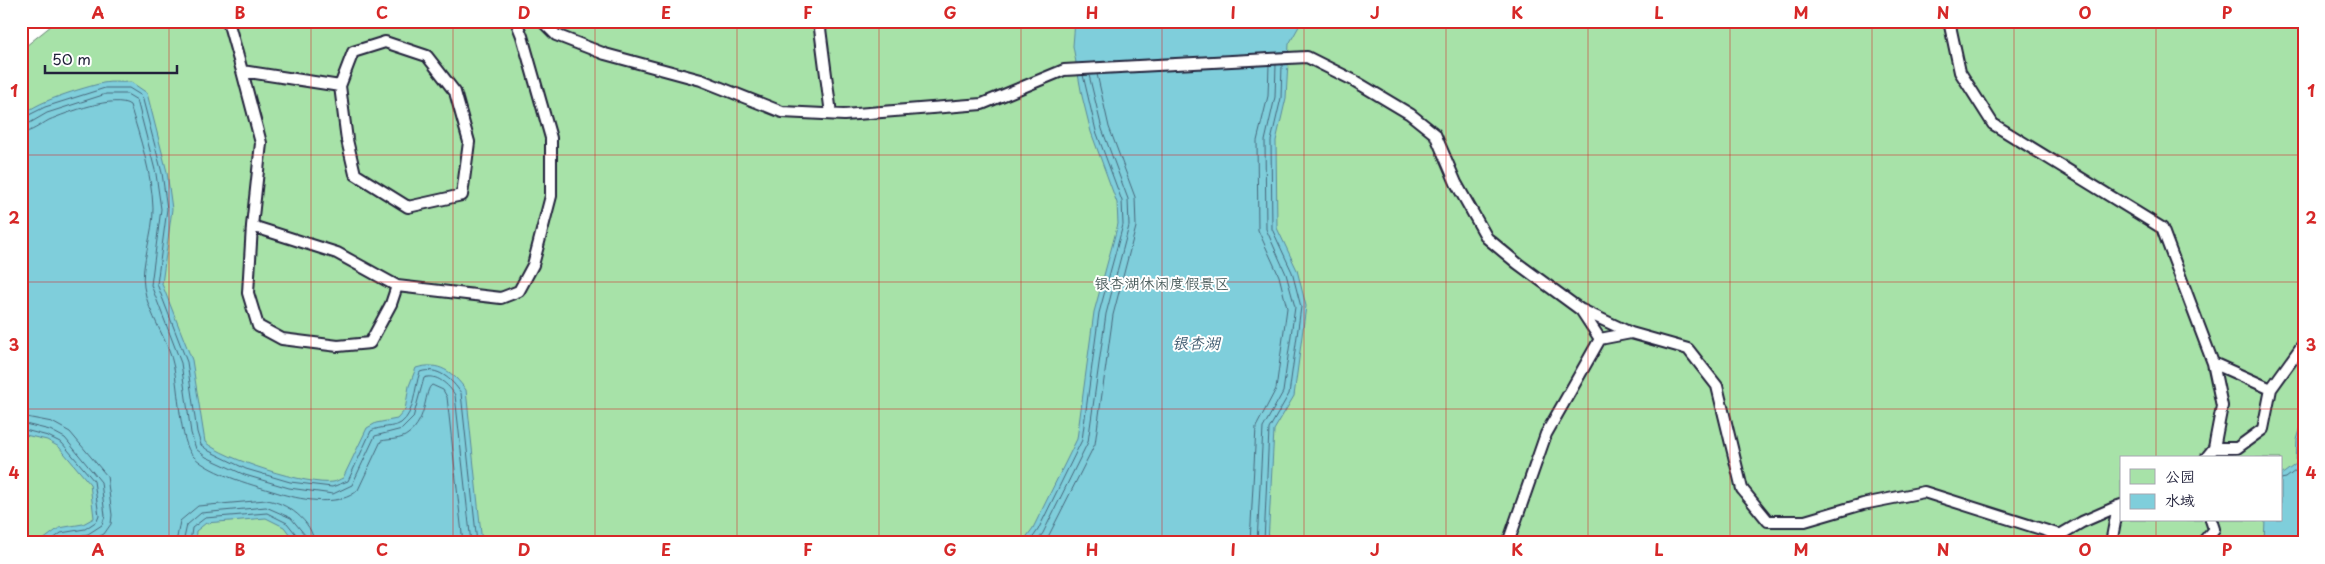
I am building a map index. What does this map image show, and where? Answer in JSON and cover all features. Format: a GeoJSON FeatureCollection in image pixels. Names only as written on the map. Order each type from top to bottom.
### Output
{"type":"FeatureCollection","features":[{"type":"Feature","properties":{"kind":"lane"},"geometry":{"type":"LineString","coordinates":[[228,21],[261,144],[252,226],[248,293],[258,326],[282,339],[338,346],[370,343],[391,304],[397,286]]}},
{"type":"Feature","properties":{"kind":"lane"},"geometry":{"type":"LineString","coordinates":[[252,226],[337,253],[397,286],[501,298],[519,291],[533,265],[551,196],[551,138],[516,21]]}},
{"type":"Feature","properties":{"kind":"lane"},"geometry":{"type":"LineString","coordinates":[[542,21],[556,35],[572,42],[605,54],[701,80],[782,112],[831,114],[982,104],[1064,70],[1307,57],[1353,80],[1410,114],[1435,134],[1456,184],[1487,238],[1517,263],[1581,310],[1632,333],[1688,349],[1717,386],[1742,489],[1768,521],[1805,521],[1863,504],[1924,492],[2060,535]]}},
{"type":"Feature","properties":{"kind":"lane"},"geometry":{"type":"LineString","coordinates":[[819,21],[831,114]]}},
{"type":"Feature","properties":{"kind":"lane"},"geometry":{"type":"LineString","coordinates":[[1949,21],[1960,72],[1993,124],[2162,228],[2213,363],[2222,406],[2214,448],[2208,456]]}},
{"type":"Feature","properties":{"kind":"lane"},"geometry":{"type":"LineString","coordinates":[[385,42],[427,56],[455,92],[469,142],[462,195],[408,208],[355,174],[346,140],[340,86],[353,52],[385,42]]}},
{"type":"Feature","properties":{"kind":"lane"},"geometry":{"type":"LineString","coordinates":[[242,71],[340,86]]}},
{"type":"Feature","properties":{"kind":"lane"},"geometry":{"type":"LineString","coordinates":[[1581,310],[1600,339]]}},
{"type":"Feature","properties":{"kind":"lane"},"geometry":{"type":"LineString","coordinates":[[1508,543],[1546,434],[1600,339],[1632,333]]}},
{"type":"Feature","properties":{"kind":"lane"},"geometry":{"type":"LineString","coordinates":[[2214,448],[2237,448],[2263,429],[2271,389],[2304,343]]}},
{"type":"Feature","properties":{"kind":"lane"},"geometry":{"type":"LineString","coordinates":[[2213,363],[2271,389]]}},
{"type":"Feature","properties":{"kind":"lane"},"geometry":{"type":"LineString","coordinates":[[2046,543],[2119,506]]}},
{"type":"Feature","properties":{"kind":"lane"},"geometry":{"type":"LineString","coordinates":[[2111,543],[2119,506]]}},
{"type":"Feature","properties":{"kind":"lane"},"geometry":{"type":"LineString","coordinates":[[2202,543],[2214,529],[2212,522]]}},
{"type":"Feature","properties":{"kind":"green space","name":"银杏湖休闲度假景区"},"geometry":{"type":"Polygon","coordinates":[[[57,21],[2304,21],[2304,543],[21,543],[21,50],[57,21]]]}},
{"type":"Feature","properties":{"kind":"water","name":"银杏湖"},"geometry":{"type":"Polygon","coordinates":[[[1075,21],[1302,21],[1289,44],[1286,98],[1276,141],[1277,228],[1297,270],[1306,306],[1294,396],[1274,430],[1268,543],[1022,543],[1033,528],[1077,439],[1094,312],[1118,224],[1117,203],[1091,132],[1082,96],[1073,46],[1075,21]]]}},
{"type":"Feature","properties":{"kind":"water"},"geometry":{"type":"Polygon","coordinates":[[[106,82],[131,82],[147,93],[167,172],[172,209],[162,284],[192,360],[205,442],[230,456],[267,470],[305,480],[335,482],[343,478],[367,428],[376,423],[397,419],[405,410],[409,386],[416,368],[424,366],[438,367],[451,373],[466,390],[482,543],[296,543],[284,527],[266,518],[206,523],[196,531],[195,543],[39,543],[59,528],[83,524],[94,518],[90,484],[59,447],[47,440],[21,434],[21,118],[26,112],[46,101],[72,92],[106,82]]]}},
{"type":"Feature","properties":{"kind":"water"},"geometry":{"type":"Polygon","coordinates":[[[2304,416],[2304,543],[2264,543],[2265,522],[2282,522],[2282,474],[2296,464],[2297,440],[2304,416]]]}}]}
